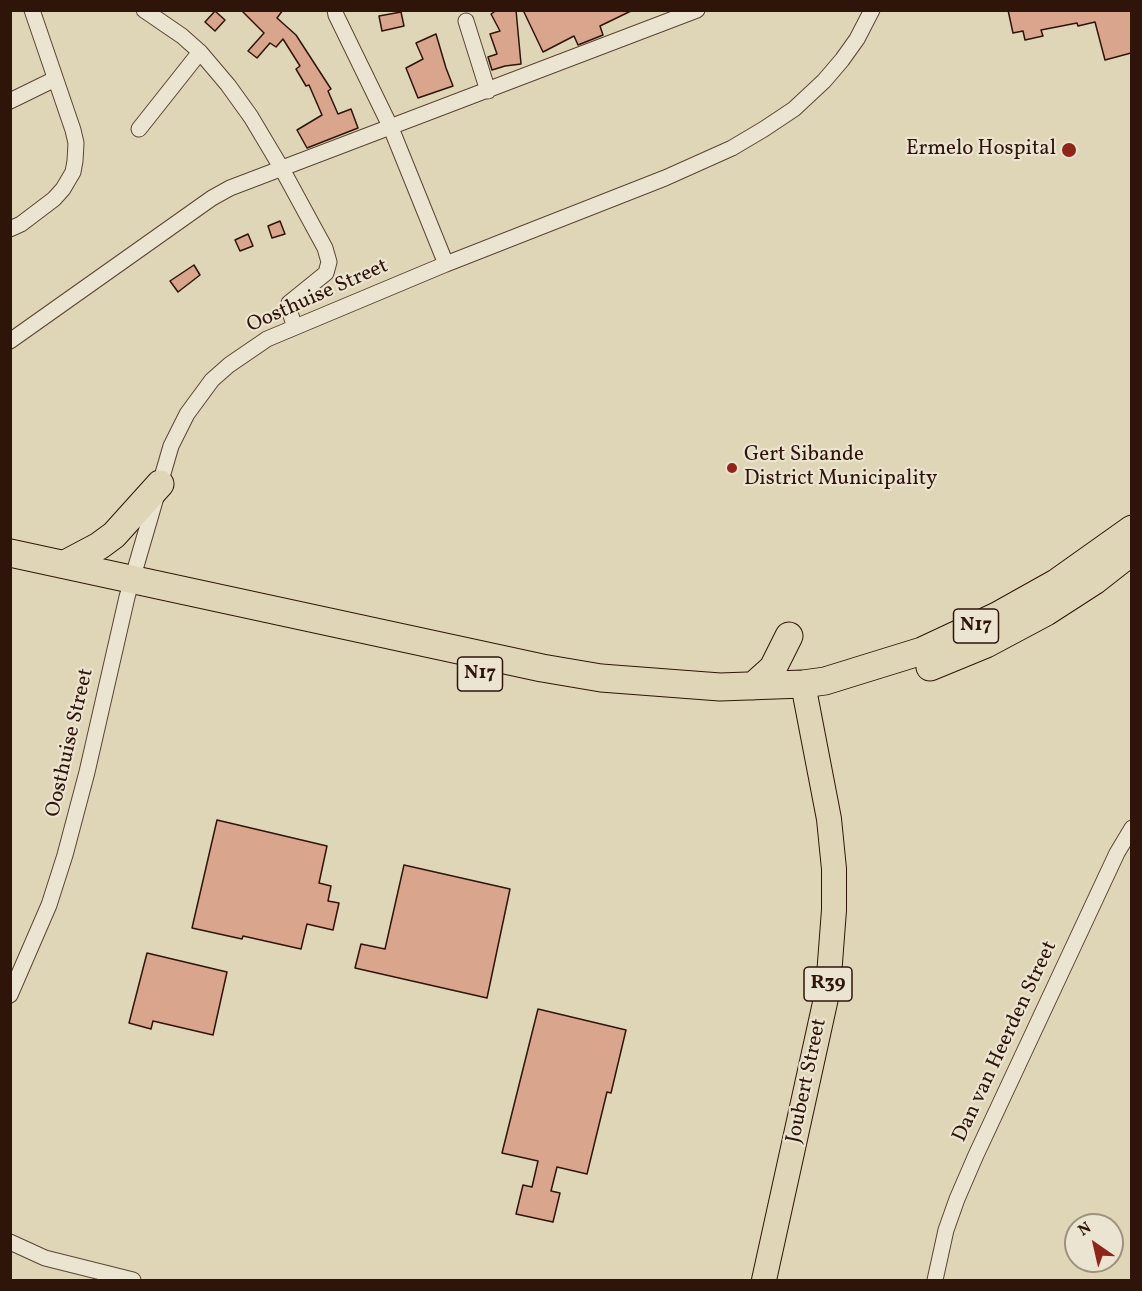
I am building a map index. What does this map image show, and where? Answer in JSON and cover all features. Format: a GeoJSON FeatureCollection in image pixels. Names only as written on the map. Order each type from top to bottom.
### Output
{"type":"FeatureCollection","features":[{"type":"Feature","properties":{"kind":"highway"},"geometry":{"type":"LineString","coordinates":[[65,564],[99,546],[114,535],[159,484]]}},
{"type":"Feature","properties":{"kind":"highway","name":"N17"},"geometry":{"type":"LineString","coordinates":[[10,568],[129,588],[589,676],[674,685],[753,686],[805,693],[825,681],[861,672],[949,640],[1056,583],[1131,529]]}},
{"type":"Feature","properties":{"kind":"highway","name":"N17"},"geometry":{"type":"LineString","coordinates":[[10,553],[65,564],[129,588],[502,678],[599,696],[707,703],[805,693],[857,691],[907,675],[986,644],[1070,597],[1131,552]]}},
{"type":"Feature","properties":{"kind":"highway"},"geometry":{"type":"LineString","coordinates":[[753,686],[773,668],[789,636]]}},
{"type":"Feature","properties":{"kind":"main road","name":"Joubert Street"},"geometry":{"type":"LineString","coordinates":[[764,1281],[828,989],[834,910],[834,869],[829,819],[805,693]]}},
{"type":"Feature","properties":{"kind":"street"},"geometry":{"type":"LineString","coordinates":[[10,229],[21,224],[54,199],[73,172],[76,143],[32,10]]}},
{"type":"Feature","properties":{"kind":"street"},"geometry":{"type":"LineString","coordinates":[[144,10],[182,36],[200,52],[228,85],[251,117],[282,169],[324,248],[329,262],[326,273],[290,301],[295,327]]}},
{"type":"Feature","properties":{"kind":"street"},"geometry":{"type":"LineString","coordinates":[[10,341],[212,198],[230,188],[697,10]]}},
{"type":"Feature","properties":{"kind":"street","name":"Oosthuise Street"},"geometry":{"type":"LineString","coordinates":[[10,995],[50,905],[65,855],[87,772],[129,588],[171,446],[187,414],[212,380],[249,350],[267,339],[732,148],[794,109],[824,81],[857,39],[872,10]]}},
{"type":"Feature","properties":{"kind":"street"},"geometry":{"type":"LineString","coordinates":[[334,12],[391,128],[446,264]]}},
{"type":"Feature","properties":{"kind":"street"},"geometry":{"type":"LineString","coordinates":[[466,21],[488,90]]}},
{"type":"Feature","properties":{"kind":"street"},"geometry":{"type":"LineString","coordinates":[[140,129],[200,52]]}},
{"type":"Feature","properties":{"kind":"street"},"geometry":{"type":"LineString","coordinates":[[10,101],[55,79]]}},
{"type":"Feature","properties":{"kind":"street","name":"Dan van Heerden Street"},"geometry":{"type":"LineString","coordinates":[[935,1281],[946,1230],[972,1164],[1117,853],[1131,828]]}},
{"type":"Feature","properties":{"kind":"street"},"geometry":{"type":"LineString","coordinates":[[10,1242],[45,1258],[133,1281]]}},
{"type":"Feature","properties":{"kind":"building"},"geometry":{"type":"Polygon","coordinates":[[[241,10],[283,10],[277,18],[296,35],[331,89],[328,91],[338,114],[351,109],[358,128],[307,148],[297,130],[322,115],[309,85],[306,86],[296,69],[300,66],[283,39],[276,47],[270,43],[257,58],[248,51],[264,33],[241,10]]]}},
{"type":"Feature","properties":{"kind":"building"},"geometry":{"type":"Polygon","coordinates":[[[497,10],[516,10],[521,64],[492,70],[488,57],[497,54],[490,34],[500,31],[491,14],[497,10]]]}},
{"type":"Feature","properties":{"kind":"building"},"geometry":{"type":"Polygon","coordinates":[[[523,10],[633,10],[600,26],[603,35],[578,45],[574,36],[543,52],[523,10]]]}},
{"type":"Feature","properties":{"kind":"building"},"geometry":{"type":"Polygon","coordinates":[[[1008,10],[1131,10],[1131,53],[1105,60],[1095,22],[1041,30],[1043,36],[1025,40],[1023,31],[1013,33],[1008,10]]]}},
{"type":"Feature","properties":{"kind":"building"},"geometry":{"type":"Polygon","coordinates":[[[215,11],[225,20],[215,31],[205,22],[215,11]]]}},
{"type":"Feature","properties":{"kind":"building"},"geometry":{"type":"Polygon","coordinates":[[[401,12],[404,26],[382,31],[379,16],[401,12]]]}},
{"type":"Feature","properties":{"kind":"building"},"geometry":{"type":"Polygon","coordinates":[[[436,34],[453,86],[418,98],[406,68],[423,59],[416,43],[436,34]]]}},
{"type":"Feature","properties":{"kind":"building"},"geometry":{"type":"Polygon","coordinates":[[[280,221],[285,234],[272,238],[268,226],[280,221]]]}},
{"type":"Feature","properties":{"kind":"building"},"geometry":{"type":"Polygon","coordinates":[[[248,234],[253,246],[240,251],[235,240],[248,234]]]}},
{"type":"Feature","properties":{"kind":"building"},"geometry":{"type":"Polygon","coordinates":[[[194,265],[200,275],[178,292],[170,281],[194,265]]]}},
{"type":"Feature","properties":{"kind":"building"},"geometry":{"type":"Polygon","coordinates":[[[217,820],[327,846],[319,883],[331,886],[328,901],[339,903],[333,930],[307,924],[301,949],[192,928],[217,820]]]}},
{"type":"Feature","properties":{"kind":"building"},"geometry":{"type":"Polygon","coordinates":[[[404,865],[510,889],[487,998],[355,968],[361,944],[385,949],[404,865]]]}},
{"type":"Feature","properties":{"kind":"building"},"geometry":{"type":"Polygon","coordinates":[[[147,953],[227,972],[213,1035],[153,1021],[151,1029],[129,1023],[147,953]]]}},
{"type":"Feature","properties":{"kind":"building"},"geometry":{"type":"Polygon","coordinates":[[[538,1009],[626,1030],[611,1093],[607,1092],[587,1174],[557,1167],[551,1191],[560,1193],[553,1222],[516,1214],[523,1185],[532,1187],[538,1161],[502,1153],[538,1009]]]}},
{"type":"Feature","properties":{"kind":"place","name":"Ermelo Hospital"},"geometry":{"type":"Point","coordinates":[1069,150]}},
{"type":"Feature","properties":{"kind":"place","name":"Gert Sibande District Municipality"},"geometry":{"type":"Point","coordinates":[732,468]}}]}
